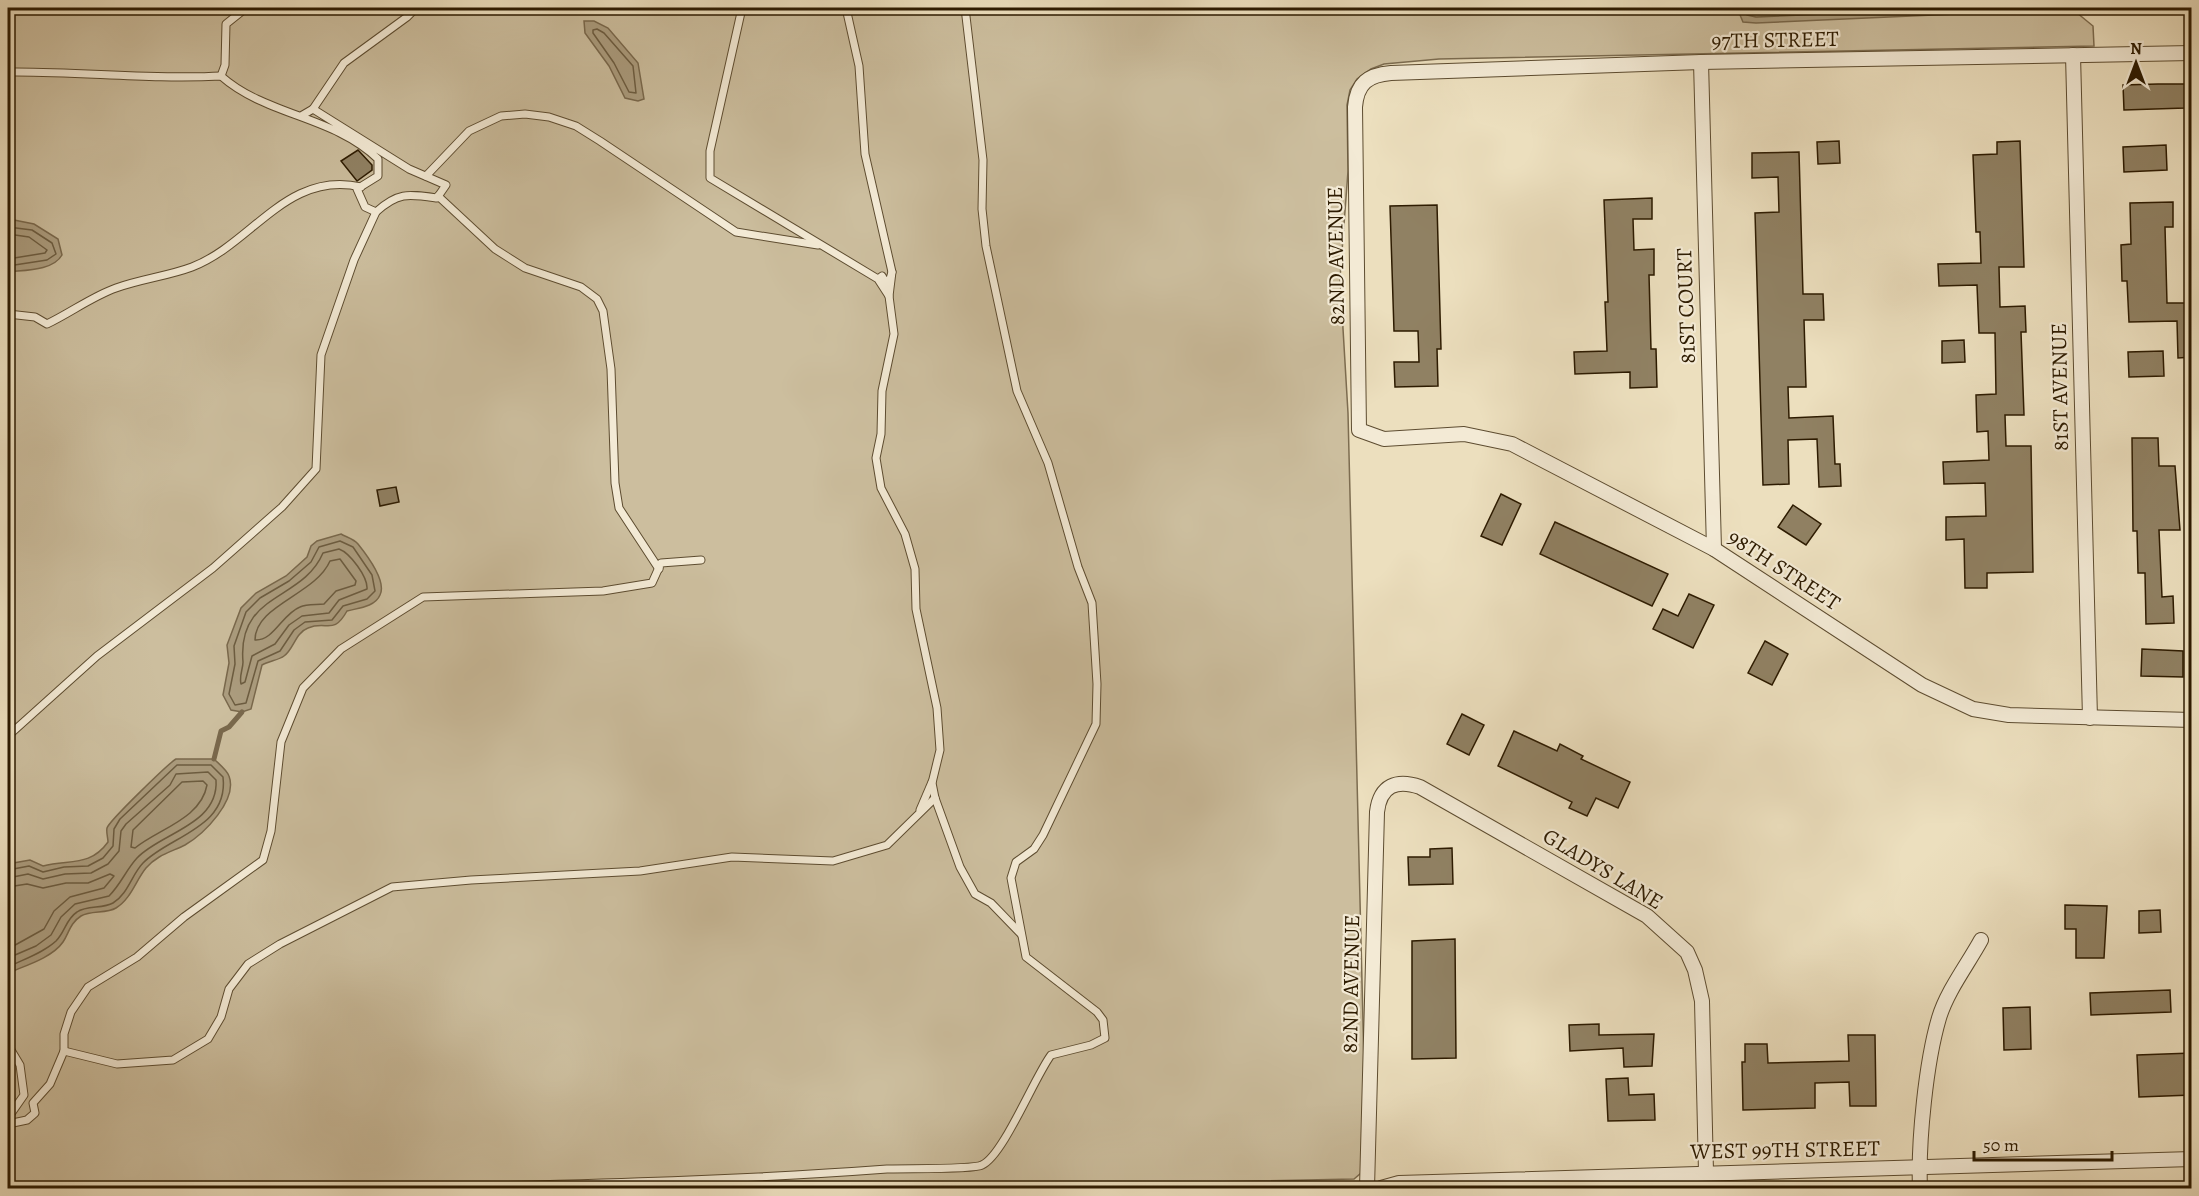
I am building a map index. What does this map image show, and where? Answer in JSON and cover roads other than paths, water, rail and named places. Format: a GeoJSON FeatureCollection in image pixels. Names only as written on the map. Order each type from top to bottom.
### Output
{"type":"FeatureCollection","features":[{"type":"Feature","properties":{"kind":"street","name":"97TH STREET"},"geometry":{"type":"LineString","coordinates":[[1362,84],[1368,78],[1391,73],[1701,62],[2192,53]]}},
{"type":"Feature","properties":{"kind":"street","name":"81ST AVENUE"},"geometry":{"type":"LineString","coordinates":[[2073,56],[2090,718]]}},
{"type":"Feature","properties":{"kind":"street","name":"81ST COURT"},"geometry":{"type":"LineString","coordinates":[[1701,62],[1714,549]]}},
{"type":"Feature","properties":{"kind":"street","name":"82ND AVENUE"},"geometry":{"type":"LineString","coordinates":[[1359,430],[1354,107],[1358,89],[1362,84]]}},
{"type":"Feature","properties":{"kind":"street","name":"98TH STREET"},"geometry":{"type":"LineString","coordinates":[[1359,430],[1384,439],[1464,434],[1512,444],[1714,549],[1922,685],[1954,702],[2009,715],[2192,720]]}},
{"type":"Feature","properties":{"kind":"street","name":"GLADYS LANE"},"geometry":{"type":"LineString","coordinates":[[1389,786],[1400,783],[1420,787],[1647,916],[1687,952],[1695,970],[1702,1001],[1706,1172]]}},
{"type":"Feature","properties":{"kind":"street","name":"82ND AVENUE"},"geometry":{"type":"LineString","coordinates":[[1367,1188],[1377,812],[1378,800],[1389,786]]}},
{"type":"Feature","properties":{"kind":"street"},"geometry":{"type":"LineString","coordinates":[[1920,1188],[1919,1168],[1929,1067],[1939,1016],[1981,940]]}},
{"type":"Feature","properties":{"kind":"street","name":"WEST 99TH STREET"},"geometry":{"type":"LineString","coordinates":[[1381,1188],[1399,1183],[1706,1172],[2192,1159]]}},
{"type":"Feature","properties":{"kind":"lane"},"geometry":{"type":"LineString","coordinates":[[221,76],[225,65],[226,24],[246,8]]}},
{"type":"Feature","properties":{"kind":"lane"},"geometry":{"type":"LineString","coordinates":[[301,116],[313,109],[344,63],[416,8]]}},
{"type":"Feature","properties":{"kind":"lane"},"geometry":{"type":"LineString","coordinates":[[742,8],[710,151],[710,178],[878,279],[890,296]]}},
{"type":"Feature","properties":{"kind":"lane"},"geometry":{"type":"LineString","coordinates":[[846,8],[859,66],[865,154],[892,272],[890,296],[894,334],[882,391],[881,434],[876,458],[881,488],[904,534],[915,569],[916,609],[937,708],[940,750],[933,779],[918,815]]}},
{"type":"Feature","properties":{"kind":"lane"},"geometry":{"type":"LineString","coordinates":[[410,1188],[692,1182],[910,1167],[981,1166],[997,1153],[1038,1071],[1051,1055],[1091,1045],[1105,1038],[1103,1020],[1097,1012],[1026,957],[1011,878],[1016,862],[1034,849],[1043,835],[1096,724],[1096,645],[1092,603],[1078,567],[1048,463],[1017,391],[986,246],[982,209],[983,160],[965,8]]}},
{"type":"Feature","properties":{"kind":"lane"},"geometry":{"type":"LineString","coordinates":[[8,72],[93,72],[183,78],[221,76],[239,92],[346,134],[378,159],[378,177],[357,189],[365,207],[376,212]]}},
{"type":"Feature","properties":{"kind":"lane"},"geometry":{"type":"LineString","coordinates":[[313,109],[409,170],[446,185],[438,196]]}},
{"type":"Feature","properties":{"kind":"lane"},"geometry":{"type":"LineString","coordinates":[[426,176],[469,131],[501,116],[525,114],[549,117],[584,131],[736,231],[818,245]]}},
{"type":"Feature","properties":{"kind":"lane"},"geometry":{"type":"LineString","coordinates":[[8,314],[35,317],[47,324],[115,288],[193,267],[291,198],[320,186],[340,182],[361,187]]}},
{"type":"Feature","properties":{"kind":"lane"},"geometry":{"type":"LineString","coordinates":[[8,736],[97,656],[213,568],[282,507],[316,469],[321,355],[350,271],[376,212],[391,198],[414,195],[438,196],[495,249],[525,268],[581,287],[597,299],[603,311],[611,369],[615,483],[620,508],[659,569]]}},
{"type":"Feature","properties":{"kind":"lane"},"geometry":{"type":"LineString","coordinates":[[878,279],[882,276],[888,286],[892,272]]}},
{"type":"Feature","properties":{"kind":"lane"},"geometry":{"type":"LineString","coordinates":[[8,1124],[27,1120],[35,1113],[33,1103],[50,1084],[64,1051],[64,1034],[72,1012],[88,987],[137,957],[184,917],[263,860],[271,831],[281,742],[303,688],[341,649],[423,597],[603,591],[652,583],[661,563],[701,560]]}},
{"type":"Feature","properties":{"kind":"lane"},"geometry":{"type":"LineString","coordinates":[[933,779],[935,798],[960,867],[975,894],[997,908],[1023,936]]}},
{"type":"Feature","properties":{"kind":"lane"},"geometry":{"type":"LineString","coordinates":[[64,1051],[117,1064],[173,1060],[208,1039],[220,1017],[229,989],[248,964],[280,944],[392,887],[471,880],[640,871],[732,857],[833,861],[887,846],[935,798]]}},
{"type":"Feature","properties":{"kind":"lane"},"geometry":{"type":"LineString","coordinates":[[8,1045],[20,1065],[24,1095],[8,1118]]}},
{"type":"Feature","properties":{"kind":"water"},"geometry":{"type":"Polygon","coordinates":[[[1741,8],[2004,8],[2000,12],[1756,23],[1743,22],[1740,15],[1741,8]]]}},
{"type":"Feature","properties":{"kind":"water"},"geometry":{"type":"Polygon","coordinates":[[[584,21],[594,21],[608,28],[638,63],[644,99],[638,101],[625,98],[609,66],[585,33],[584,21]]]}},
{"type":"Feature","properties":{"kind":"water"},"geometry":{"type":"Polygon","coordinates":[[[8,221],[34,224],[58,239],[62,255],[58,260],[38,269],[8,272],[8,221]]]}},
{"type":"Feature","properties":{"kind":"water"},"geometry":{"type":"Polygon","coordinates":[[[341,534],[356,542],[375,568],[381,583],[378,599],[366,606],[347,611],[334,625],[320,625],[304,630],[284,656],[262,665],[251,709],[242,712],[231,710],[223,695],[229,663],[227,645],[241,608],[256,593],[286,576],[307,557],[311,546],[317,541],[341,534]]]}},
{"type":"Feature","properties":{"kind":"water"},"geometry":{"type":"Polygon","coordinates":[[[176,759],[214,759],[229,776],[229,795],[210,825],[193,840],[150,864],[129,895],[116,908],[81,916],[72,925],[63,942],[52,953],[8,973],[8,864],[30,860],[43,866],[79,861],[94,855],[108,842],[107,828],[110,823],[176,759]]]}},
{"type":"Feature","properties":{"kind":"waterway"},"geometry":{"type":"LineString","coordinates":[[214,759],[221,731],[229,727],[242,712]]}}]}
